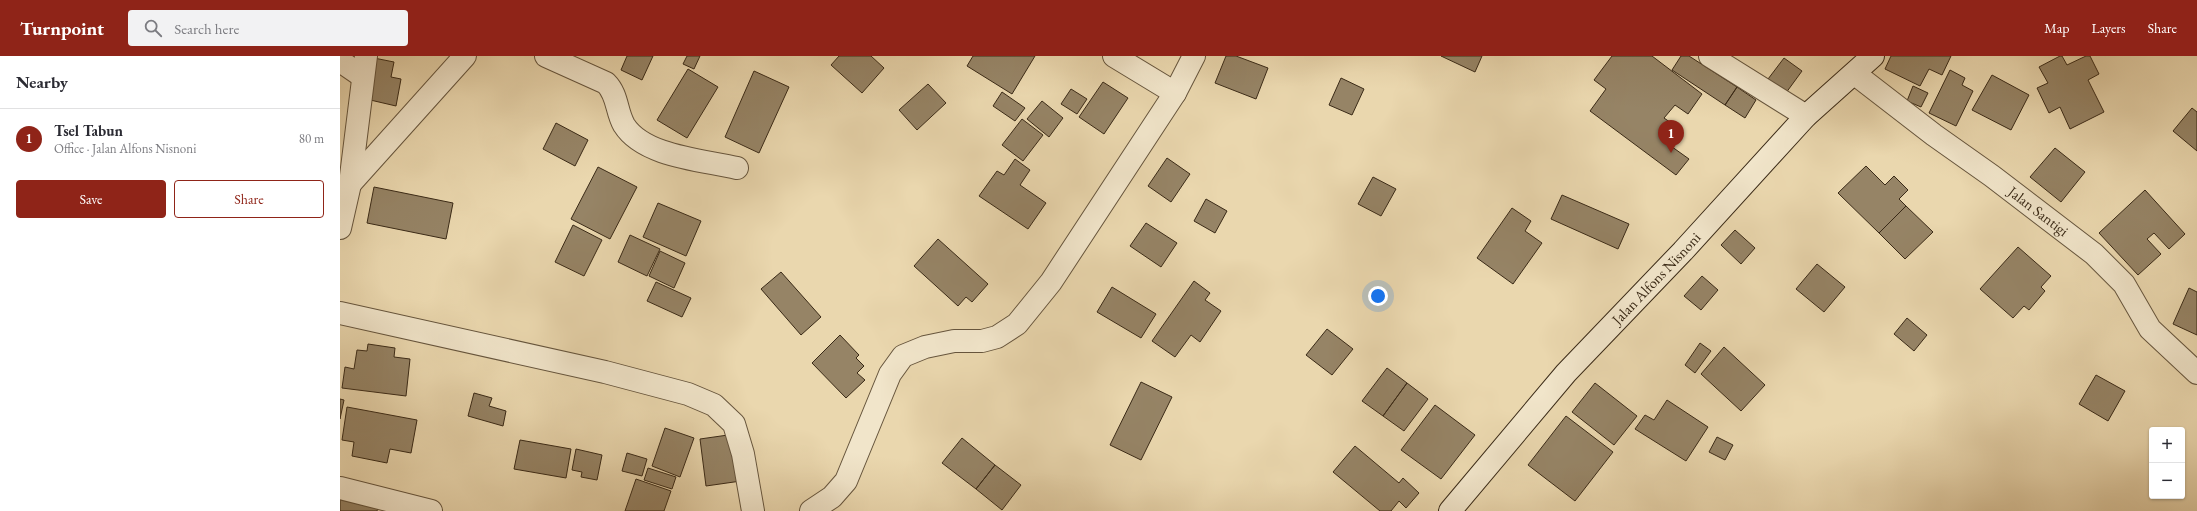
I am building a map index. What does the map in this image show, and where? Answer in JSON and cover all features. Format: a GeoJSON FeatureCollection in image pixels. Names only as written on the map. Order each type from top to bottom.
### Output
{"type":"FeatureCollection","features":[{"type":"Feature","properties":{"kind":"street"},"geometry":{"type":"LineString","coordinates":[[350,184],[465,56]]}},
{"type":"Feature","properties":{"kind":"street"},"geometry":{"type":"LineString","coordinates":[[546,56],[606,83],[614,91],[625,126],[639,138],[661,152],[737,168]]}},
{"type":"Feature","properties":{"kind":"street"},"geometry":{"type":"LineString","coordinates":[[1114,56],[1175,93]]}},
{"type":"Feature","properties":{"kind":"street"},"geometry":{"type":"LineString","coordinates":[[810,511],[832,497],[846,481],[890,374],[903,356],[924,347],[954,341],[982,341],[997,337],[1017,324],[1051,282],[1175,93],[1194,56]]}},
{"type":"Feature","properties":{"kind":"street"},"geometry":{"type":"LineString","coordinates":[[1710,56],[1806,116]]}},
{"type":"Feature","properties":{"kind":"street","name":"Jalan Alfons Nisnoni"},"geometry":{"type":"LineString","coordinates":[[1450,511],[1566,373],[1683,251],[1806,116],[1855,74],[1873,56]]}},
{"type":"Feature","properties":{"kind":"street"},"geometry":{"type":"LineString","coordinates":[[340,61],[364,66],[350,184],[340,228]]}},
{"type":"Feature","properties":{"kind":"street","name":"Jalan Santigi"},"geometry":{"type":"LineString","coordinates":[[1855,74],[2094,254],[2124,284],[2150,329],[2197,373]]}},
{"type":"Feature","properties":{"kind":"street"},"geometry":{"type":"LineString","coordinates":[[340,313],[605,372],[688,394],[714,405],[734,424],[743,454],[753,511]]}},
{"type":"Feature","properties":{"kind":"street"},"geometry":{"type":"LineString","coordinates":[[340,488],[431,511]]}},
{"type":"Feature","properties":{"kind":"building"},"geometry":{"type":"Polygon","coordinates":[[[627,56],[653,56],[642,80],[621,70],[627,56]]]}},
{"type":"Feature","properties":{"kind":"building"},"geometry":{"type":"Polygon","coordinates":[[[687,56],[700,56],[694,69],[683,64],[687,56]]]}},
{"type":"Feature","properties":{"kind":"building"},"geometry":{"type":"Polygon","coordinates":[[[839,56],[871,56],[884,68],[862,93],[831,65],[839,56]]]}},
{"type":"Feature","properties":{"kind":"building"},"geometry":{"type":"Polygon","coordinates":[[[973,56],[1035,56],[1012,94],[967,66],[973,56]]]}},
{"type":"Feature","properties":{"kind":"building"},"geometry":{"type":"Polygon","coordinates":[[[1226,56],[1236,56],[1268,68],[1256,99],[1215,83],[1226,56]]]}},
{"type":"Feature","properties":{"kind":"building"},"geometry":{"type":"Polygon","coordinates":[[[1441,56],[1482,56],[1475,72],[1441,56]]]}},
{"type":"Feature","properties":{"kind":"building"},"geometry":{"type":"Polygon","coordinates":[[[1612,56],[1652,56],[1702,94],[1688,114],[1675,105],[1664,118],[1680,129],[1668,144],[1689,159],[1676,175],[1590,111],[1606,89],[1594,80],[1612,56]]]}},
{"type":"Feature","properties":{"kind":"building"},"geometry":{"type":"Polygon","coordinates":[[[1681,56],[1689,56],[1737,87],[1725,105],[1672,70],[1681,56]]]}},
{"type":"Feature","properties":{"kind":"building"},"geometry":{"type":"Polygon","coordinates":[[[1891,56],[1951,56],[1942,75],[1929,69],[1920,86],[1885,69],[1891,56]]]}},
{"type":"Feature","properties":{"kind":"building"},"geometry":{"type":"Polygon","coordinates":[[[2062,56],[2067,65],[2086,56],[2090,56],[2099,74],[2088,80],[2104,112],[2070,129],[2060,107],[2049,113],[2037,88],[2048,83],[2039,67],[2062,56]]]}},
{"type":"Feature","properties":{"kind":"building"},"geometry":{"type":"Polygon","coordinates":[[[374,58],[394,62],[391,77],[401,79],[396,106],[366,99],[374,58]]]}},
{"type":"Feature","properties":{"kind":"building"},"geometry":{"type":"Polygon","coordinates":[[[1784,58],[1802,71],[1783,97],[1765,83],[1784,58]]]}},
{"type":"Feature","properties":{"kind":"building"},"geometry":{"type":"Polygon","coordinates":[[[688,69],[718,87],[687,138],[657,120],[688,69]]]}},
{"type":"Feature","properties":{"kind":"building"},"geometry":{"type":"Polygon","coordinates":[[[1950,70],[1965,78],[1962,85],[1973,91],[1956,126],[1929,113],[1950,70]]]}},
{"type":"Feature","properties":{"kind":"building"},"geometry":{"type":"Polygon","coordinates":[[[754,71],[789,87],[759,153],[725,137],[754,71]]]}},
{"type":"Feature","properties":{"kind":"building"},"geometry":{"type":"Polygon","coordinates":[[[1992,75],[2029,95],[2011,130],[1972,110],[1992,75]]]}},
{"type":"Feature","properties":{"kind":"building"},"geometry":{"type":"Polygon","coordinates":[[[1341,78],[1364,89],[1352,115],[1329,105],[1341,78]]]}},
{"type":"Feature","properties":{"kind":"building"},"geometry":{"type":"Polygon","coordinates":[[[1103,82],[1128,98],[1104,134],[1079,117],[1103,82]]]}},
{"type":"Feature","properties":{"kind":"building"},"geometry":{"type":"Polygon","coordinates":[[[928,84],[946,103],[917,130],[899,110],[928,84]]]}},
{"type":"Feature","properties":{"kind":"building"},"geometry":{"type":"Polygon","coordinates":[[[1913,86],[1928,93],[1921,107],[1907,101],[1913,86]]]}},
{"type":"Feature","properties":{"kind":"building"},"geometry":{"type":"Polygon","coordinates":[[[1737,87],[1756,100],[1745,118],[1725,105],[1737,87]]]}},
{"type":"Feature","properties":{"kind":"building"},"geometry":{"type":"Polygon","coordinates":[[[1071,89],[1087,99],[1077,114],[1061,104],[1071,89]]]}},
{"type":"Feature","properties":{"kind":"building"},"geometry":{"type":"Polygon","coordinates":[[[1002,92],[1025,108],[1015,121],[993,106],[1002,92]]]}},
{"type":"Feature","properties":{"kind":"building"},"geometry":{"type":"Polygon","coordinates":[[[1042,101],[1063,118],[1049,137],[1027,119],[1042,101]]]}},
{"type":"Feature","properties":{"kind":"building"},"geometry":{"type":"Polygon","coordinates":[[[2192,108],[2197,112],[2197,151],[2173,131],[2192,108]]]}},
{"type":"Feature","properties":{"kind":"building"},"geometry":{"type":"Polygon","coordinates":[[[1022,119],[1043,135],[1023,161],[1002,145],[1022,119]]]}},
{"type":"Feature","properties":{"kind":"building"},"geometry":{"type":"Polygon","coordinates":[[[556,123],[588,140],[575,166],[543,149],[556,123]]]}},
{"type":"Feature","properties":{"kind":"building"},"geometry":{"type":"Polygon","coordinates":[[[2055,148],[2085,172],[2061,202],[2030,177],[2055,148]]]}},
{"type":"Feature","properties":{"kind":"building"},"geometry":{"type":"Polygon","coordinates":[[[1167,158],[1190,174],[1171,202],[1148,186],[1167,158]]]}},
{"type":"Feature","properties":{"kind":"building"},"geometry":{"type":"Polygon","coordinates":[[[1015,159],[1030,170],[1020,185],[1046,203],[1028,229],[979,196],[997,171],[1004,175],[1015,159]]]}},
{"type":"Feature","properties":{"kind":"building"},"geometry":{"type":"Polygon","coordinates":[[[1866,166],[1885,185],[1894,176],[1908,190],[1899,199],[1906,206],[1879,233],[1838,193],[1866,166]]]}},
{"type":"Feature","properties":{"kind":"building"},"geometry":{"type":"Polygon","coordinates":[[[598,167],[637,187],[610,239],[571,219],[598,167]]]}},
{"type":"Feature","properties":{"kind":"building"},"geometry":{"type":"Polygon","coordinates":[[[1373,177],[1396,189],[1381,216],[1358,204],[1373,177]]]}},
{"type":"Feature","properties":{"kind":"building"},"geometry":{"type":"Polygon","coordinates":[[[374,187],[453,203],[446,239],[367,223],[374,187]]]}},
{"type":"Feature","properties":{"kind":"building"},"geometry":{"type":"Polygon","coordinates":[[[2145,190],[2185,234],[2169,249],[2154,233],[2147,239],[2161,254],[2138,275],[2099,233],[2145,190]]]}},
{"type":"Feature","properties":{"kind":"building"},"geometry":{"type":"Polygon","coordinates":[[[1562,195],[1629,224],[1618,249],[1551,219],[1562,195]]]}},
{"type":"Feature","properties":{"kind":"building"},"geometry":{"type":"Polygon","coordinates":[[[1206,199],[1227,211],[1215,233],[1194,221],[1206,199]]]}},
{"type":"Feature","properties":{"kind":"building"},"geometry":{"type":"Polygon","coordinates":[[[658,203],[701,221],[686,256],[643,237],[658,203]]]}},
{"type":"Feature","properties":{"kind":"building"},"geometry":{"type":"Polygon","coordinates":[[[1906,206],[1933,232],[1905,259],[1879,233],[1906,206]]]}},
{"type":"Feature","properties":{"kind":"building"},"geometry":{"type":"Polygon","coordinates":[[[1512,208],[1531,221],[1525,231],[1542,243],[1513,284],[1477,258],[1512,208]]]}},
{"type":"Feature","properties":{"kind":"building"},"geometry":{"type":"Polygon","coordinates":[[[1146,223],[1177,243],[1161,267],[1130,246],[1146,223]]]}},
{"type":"Feature","properties":{"kind":"building"},"geometry":{"type":"Polygon","coordinates":[[[573,225],[602,240],[584,276],[555,262],[573,225]]]}},
{"type":"Feature","properties":{"kind":"building"},"geometry":{"type":"Polygon","coordinates":[[[1735,230],[1755,248],[1741,264],[1721,245],[1735,230]]]}},
{"type":"Feature","properties":{"kind":"building"},"geometry":{"type":"Polygon","coordinates":[[[630,235],[660,249],[647,276],[618,262],[630,235]]]}},
{"type":"Feature","properties":{"kind":"building"},"geometry":{"type":"Polygon","coordinates":[[[938,239],[988,284],[972,302],[966,297],[958,306],[914,266],[938,239]]]}},
{"type":"Feature","properties":{"kind":"building"},"geometry":{"type":"Polygon","coordinates":[[[2018,247],[2051,276],[2041,287],[2045,291],[2029,310],[2024,306],[2013,318],[1980,289],[2018,247]]]}},
{"type":"Feature","properties":{"kind":"building"},"geometry":{"type":"Polygon","coordinates":[[[660,251],[685,263],[674,288],[649,276],[660,251]]]}},
{"type":"Feature","properties":{"kind":"building"},"geometry":{"type":"Polygon","coordinates":[[[1817,264],[1845,287],[1824,312],[1796,289],[1817,264]]]}},
{"type":"Feature","properties":{"kind":"building"},"geometry":{"type":"Polygon","coordinates":[[[781,272],[821,317],[801,335],[761,289],[781,272]]]}},
{"type":"Feature","properties":{"kind":"building"},"geometry":{"type":"Polygon","coordinates":[[[1702,276],[1718,290],[1701,310],[1684,296],[1702,276]]]}},
{"type":"Feature","properties":{"kind":"building"},"geometry":{"type":"Polygon","coordinates":[[[1194,281],[1210,293],[1205,300],[1221,311],[1200,342],[1191,335],[1175,357],[1152,341],[1194,281]]]}},
{"type":"Feature","properties":{"kind":"building"},"geometry":{"type":"Polygon","coordinates":[[[656,282],[691,298],[682,317],[647,301],[656,282]]]}},
{"type":"Feature","properties":{"kind":"building"},"geometry":{"type":"Polygon","coordinates":[[[1112,287],[1156,314],[1141,338],[1097,312],[1112,287]]]}},
{"type":"Feature","properties":{"kind":"building"},"geometry":{"type":"Polygon","coordinates":[[[2189,288],[2197,292],[2197,335],[2173,324],[2189,288]]]}},
{"type":"Feature","properties":{"kind":"building"},"geometry":{"type":"Polygon","coordinates":[[[1907,318],[1927,335],[1914,351],[1894,334],[1907,318]]]}},
{"type":"Feature","properties":{"kind":"building"},"geometry":{"type":"Polygon","coordinates":[[[1327,329],[1353,349],[1332,375],[1306,355],[1327,329]]]}},
{"type":"Feature","properties":{"kind":"building"},"geometry":{"type":"Polygon","coordinates":[[[840,335],[859,355],[856,358],[864,366],[857,373],[865,380],[846,398],[812,363],[840,335]]]}},
{"type":"Feature","properties":{"kind":"building"},"geometry":{"type":"Polygon","coordinates":[[[1700,343],[1711,351],[1695,373],[1685,365],[1700,343]]]}},
{"type":"Feature","properties":{"kind":"building"},"geometry":{"type":"Polygon","coordinates":[[[368,344],[395,348],[394,357],[410,359],[406,396],[342,388],[345,367],[354,369],[357,350],[367,351],[368,344]]]}},
{"type":"Feature","properties":{"kind":"building"},"geometry":{"type":"Polygon","coordinates":[[[1724,347],[1765,385],[1741,411],[1701,374],[1724,347]]]}},
{"type":"Feature","properties":{"kind":"building"},"geometry":{"type":"Polygon","coordinates":[[[1387,368],[1407,383],[1383,416],[1362,401],[1387,368]]]}},
{"type":"Feature","properties":{"kind":"building"},"geometry":{"type":"Polygon","coordinates":[[[2096,375],[2125,391],[2108,421],[2079,404],[2096,375]]]}},
{"type":"Feature","properties":{"kind":"building"},"geometry":{"type":"Polygon","coordinates":[[[1141,382],[1172,397],[1141,460],[1110,445],[1141,382]]]}},
{"type":"Feature","properties":{"kind":"building"},"geometry":{"type":"Polygon","coordinates":[[[1407,383],[1428,399],[1404,431],[1383,416],[1407,383]]]}},
{"type":"Feature","properties":{"kind":"building"},"geometry":{"type":"Polygon","coordinates":[[[1595,383],[1637,416],[1614,445],[1572,412],[1595,383]]]}},
{"type":"Feature","properties":{"kind":"building"},"geometry":{"type":"Polygon","coordinates":[[[474,393],[492,398],[489,406],[506,411],[503,426],[468,416],[474,393]]]}},
{"type":"Feature","properties":{"kind":"building"},"geometry":{"type":"Polygon","coordinates":[[[340,399],[344,400],[340,419],[340,399]]]}},
{"type":"Feature","properties":{"kind":"building"},"geometry":{"type":"Polygon","coordinates":[[[1667,400],[1708,427],[1686,461],[1635,429],[1645,415],[1654,420],[1667,400]]]}},
{"type":"Feature","properties":{"kind":"building"},"geometry":{"type":"Polygon","coordinates":[[[1435,405],[1475,435],[1441,479],[1401,450],[1435,405]]]}},
{"type":"Feature","properties":{"kind":"building"},"geometry":{"type":"Polygon","coordinates":[[[347,407],[417,420],[411,453],[390,449],[387,463],[352,456],[354,442],[342,440],[347,407]]]}},
{"type":"Feature","properties":{"kind":"building"},"geometry":{"type":"Polygon","coordinates":[[[1566,416],[1613,452],[1575,501],[1528,465],[1566,416]]]}},
{"type":"Feature","properties":{"kind":"building"},"geometry":{"type":"Polygon","coordinates":[[[665,428],[694,438],[680,477],[652,466],[665,428]]]}},
{"type":"Feature","properties":{"kind":"building"},"geometry":{"type":"Polygon","coordinates":[[[735,434],[741,481],[706,486],[700,439],[735,434]]]}},
{"type":"Feature","properties":{"kind":"building"},"geometry":{"type":"Polygon","coordinates":[[[1717,437],[1733,445],[1725,460],[1709,452],[1717,437]]]}},
{"type":"Feature","properties":{"kind":"building"},"geometry":{"type":"Polygon","coordinates":[[[962,438],[995,465],[976,489],[942,463],[962,438]]]}},
{"type":"Feature","properties":{"kind":"building"},"geometry":{"type":"Polygon","coordinates":[[[520,440],[571,449],[566,478],[514,469],[520,440]]]}},
{"type":"Feature","properties":{"kind":"building"},"geometry":{"type":"Polygon","coordinates":[[[1355,446],[1399,483],[1403,478],[1419,493],[1406,508],[1399,501],[1391,511],[1380,511],[1333,472],[1355,446]]]}},
{"type":"Feature","properties":{"kind":"building"},"geometry":{"type":"Polygon","coordinates":[[[576,449],[602,455],[597,480],[581,477],[582,472],[572,470],[576,449]]]}},
{"type":"Feature","properties":{"kind":"building"},"geometry":{"type":"Polygon","coordinates":[[[627,453],[647,459],[642,476],[622,471],[627,453]]]}},
{"type":"Feature","properties":{"kind":"building"},"geometry":{"type":"Polygon","coordinates":[[[995,465],[1021,485],[1002,510],[976,489],[995,465]]]}},
{"type":"Feature","properties":{"kind":"building"},"geometry":{"type":"Polygon","coordinates":[[[648,468],[676,477],[672,489],[644,480],[648,468]]]}},
{"type":"Feature","properties":{"kind":"building"},"geometry":{"type":"Polygon","coordinates":[[[636,479],[671,491],[664,511],[625,511],[636,479]]]}},
{"type":"Feature","properties":{"kind":"building"},"geometry":{"type":"Polygon","coordinates":[[[340,494],[379,505],[377,511],[340,511],[340,494]]]}},
{"type":"Feature","properties":{"kind":"place","name":"Tsel Tabun"},"geometry":{"type":"Point","coordinates":[1671,153]}}]}
